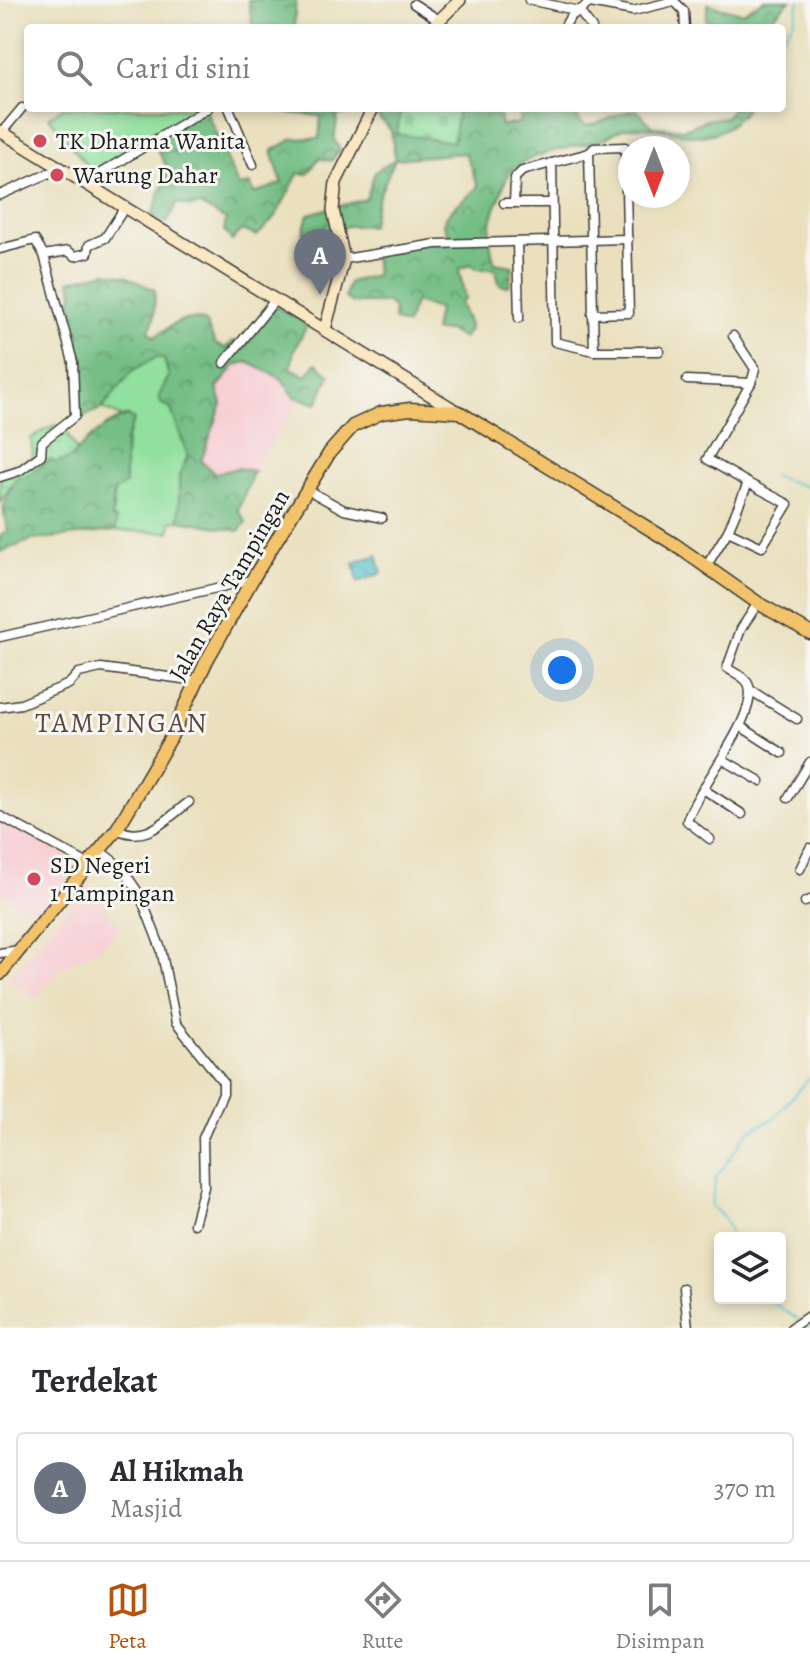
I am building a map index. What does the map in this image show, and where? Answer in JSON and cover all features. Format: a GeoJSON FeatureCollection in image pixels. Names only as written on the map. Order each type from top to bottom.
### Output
{"type":"FeatureCollection","features":[{"type":"Feature","properties":{"kind":"main road","name":"Jalan Raya Tampingan"},"geometry":{"type":"LineString","coordinates":[[0,974],[117,829],[170,739],[252,580],[344,433],[365,419],[410,409],[459,412]]}},
{"type":"Feature","properties":{"kind":"main road"},"geometry":{"type":"LineString","coordinates":[[459,412],[707,565],[758,603],[810,633]]}},
{"type":"Feature","properties":{"kind":"street"},"geometry":{"type":"LineString","coordinates":[[412,1],[435,24],[460,0]]}},
{"type":"Feature","properties":{"kind":"street"},"geometry":{"type":"LineString","coordinates":[[529,0],[579,11],[589,24]]}},
{"type":"Feature","properties":{"kind":"street"},"geometry":{"type":"LineString","coordinates":[[566,24],[570,17],[591,2],[633,11],[674,1],[684,11],[685,24]]}},
{"type":"Feature","properties":{"kind":"street"},"geometry":{"type":"LineString","coordinates":[[22,108],[1,131],[459,412]]}},
{"type":"Feature","properties":{"kind":"street"},"geometry":{"type":"LineString","coordinates":[[86,182],[201,112]]}},
{"type":"Feature","properties":{"kind":"street"},"geometry":{"type":"LineString","coordinates":[[231,112],[253,165]]}},
{"type":"Feature","properties":{"kind":"street"},"geometry":{"type":"LineString","coordinates":[[325,329],[344,259],[333,210],[336,182],[371,112]]}},
{"type":"Feature","properties":{"kind":"street"},"geometry":{"type":"LineString","coordinates":[[514,203],[515,178],[519,173],[589,153],[594,148],[625,147],[629,313],[592,314]]}},
{"type":"Feature","properties":{"kind":"street"},"geometry":{"type":"LineString","coordinates":[[589,153],[594,351]]}},
{"type":"Feature","properties":{"kind":"street"},"geometry":{"type":"LineString","coordinates":[[552,163],[555,342],[594,351],[659,351]]}},
{"type":"Feature","properties":{"kind":"street"},"geometry":{"type":"LineString","coordinates":[[0,195],[61,168]]}},
{"type":"Feature","properties":{"kind":"street"},"geometry":{"type":"LineString","coordinates":[[504,203],[552,203]]}},
{"type":"Feature","properties":{"kind":"street"},"geometry":{"type":"LineString","coordinates":[[44,255],[68,251],[75,256],[88,253],[89,245],[105,238],[125,207]]}},
{"type":"Feature","properties":{"kind":"street"},"geometry":{"type":"LineString","coordinates":[[344,259],[436,244],[628,239]]}},
{"type":"Feature","properties":{"kind":"street"},"geometry":{"type":"LineString","coordinates":[[0,249],[35,240],[44,255],[73,362],[75,416],[42,442],[41,455],[36,461],[0,477]]}},
{"type":"Feature","properties":{"kind":"street"},"geometry":{"type":"LineString","coordinates":[[517,242],[519,318]]}},
{"type":"Feature","properties":{"kind":"street"},"geometry":{"type":"LineString","coordinates":[[224,363],[275,300]]}},
{"type":"Feature","properties":{"kind":"street"},"geometry":{"type":"LineString","coordinates":[[728,531],[762,547],[788,504],[707,459],[751,383],[755,369],[733,336]]}},
{"type":"Feature","properties":{"kind":"street"},"geometry":{"type":"LineString","coordinates":[[687,380],[751,383]]}},
{"type":"Feature","properties":{"kind":"street"},"geometry":{"type":"LineString","coordinates":[[707,565],[728,531],[748,483]]}},
{"type":"Feature","properties":{"kind":"street"},"geometry":{"type":"LineString","coordinates":[[308,490],[344,510],[382,518]]}},
{"type":"Feature","properties":{"kind":"street"},"geometry":{"type":"LineString","coordinates":[[0,637],[252,580]]}},
{"type":"Feature","properties":{"kind":"street"},"geometry":{"type":"LineString","coordinates":[[710,839],[687,825],[688,813],[740,726],[750,690],[747,681],[727,668],[741,629],[758,603]]}},
{"type":"Feature","properties":{"kind":"street"},"geometry":{"type":"LineString","coordinates":[[0,707],[21,704],[69,684],[79,673],[101,668],[198,681]]}},
{"type":"Feature","properties":{"kind":"street"},"geometry":{"type":"LineString","coordinates":[[750,690],[797,719]]}},
{"type":"Feature","properties":{"kind":"street"},"geometry":{"type":"LineString","coordinates":[[740,726],[782,753]]}},
{"type":"Feature","properties":{"kind":"street"},"geometry":{"type":"LineString","coordinates":[[722,759],[760,781]]}},
{"type":"Feature","properties":{"kind":"street"},"geometry":{"type":"LineString","coordinates":[[788,798],[810,762]]}},
{"type":"Feature","properties":{"kind":"street"},"geometry":{"type":"LineString","coordinates":[[703,789],[742,814]]}},
{"type":"Feature","properties":{"kind":"street"},"geometry":{"type":"LineString","coordinates":[[117,829],[138,837],[147,834],[189,802]]}},
{"type":"Feature","properties":{"kind":"street"},"geometry":{"type":"LineString","coordinates":[[0,816],[90,865]]}},
{"type":"Feature","properties":{"kind":"street"},"geometry":{"type":"LineString","coordinates":[[800,869],[810,848]]}},
{"type":"Feature","properties":{"kind":"street"},"geometry":{"type":"LineString","coordinates":[[100,851],[121,867],[140,895],[161,949],[176,1023],[223,1082],[223,1093],[203,1138],[204,1187],[194,1224]]}},
{"type":"Feature","properties":{"kind":"street"},"geometry":{"type":"LineString","coordinates":[[0,953],[20,950]]}},
{"type":"Feature","properties":{"kind":"street"},"geometry":{"type":"LineString","coordinates":[[684,1288],[688,1328]]}},
{"type":"Feature","properties":{"kind":"shaded area"},"geometry":{"type":"Polygon","coordinates":[[[247,362],[281,378],[295,397],[301,399],[254,471],[237,468],[215,474],[209,472],[201,461],[222,404],[217,388],[236,365],[247,362]]]}},
{"type":"Feature","properties":{"kind":"shaded area","name":"SD Negeri 1 Tampingan"},"geometry":{"type":"Polygon","coordinates":[[[0,820],[79,862],[42,915],[0,896],[0,820]]]}},
{"type":"Feature","properties":{"kind":"shaded area"},"geometry":{"type":"Polygon","coordinates":[[[89,882],[121,929],[98,949],[62,968],[36,998],[7,979],[89,882]]]}},
{"type":"Feature","properties":{"kind":"green space"},"geometry":{"type":"Polygon","coordinates":[[[248,0],[296,0],[294,24],[252,24],[248,0]]]}},
{"type":"Feature","properties":{"kind":"green space"},"geometry":{"type":"Polygon","coordinates":[[[764,0],[790,0],[766,24],[724,24],[706,20],[708,4],[742,13],[764,0]]]}},
{"type":"Feature","properties":{"kind":"green space"},"geometry":{"type":"Polygon","coordinates":[[[57,112],[196,112],[93,173],[49,117],[57,112]]]}},
{"type":"Feature","properties":{"kind":"green space"},"geometry":{"type":"Polygon","coordinates":[[[198,112],[207,112],[238,186],[250,184],[254,194],[282,183],[272,151],[293,139],[319,138],[321,116],[281,112],[350,112],[338,115],[334,139],[340,150],[331,161],[319,158],[308,174],[298,174],[276,216],[257,236],[241,230],[232,241],[224,230],[226,220],[200,205],[190,207],[177,203],[167,223],[152,216],[168,169],[151,139],[198,112]]]}},
{"type":"Feature","properties":{"kind":"green space"},"geometry":{"type":"Polygon","coordinates":[[[381,112],[401,112],[398,134],[453,141],[457,112],[499,112],[501,126],[519,123],[520,112],[579,112],[578,119],[585,126],[623,113],[639,112],[653,127],[685,129],[706,120],[726,117],[729,112],[743,112],[732,124],[703,136],[643,127],[627,128],[599,141],[537,156],[515,167],[505,182],[490,234],[495,263],[513,266],[509,286],[500,285],[495,269],[476,269],[471,264],[459,269],[465,299],[460,303],[470,328],[463,339],[449,331],[434,331],[438,309],[415,302],[406,325],[394,320],[394,309],[388,303],[353,303],[345,298],[349,282],[376,275],[374,253],[399,245],[450,238],[443,223],[446,217],[478,186],[465,153],[395,159],[391,130],[378,117],[381,112]]]}},
{"type":"Feature","properties":{"kind":"green space"},"geometry":{"type":"Polygon","coordinates":[[[400,112],[457,112],[453,142],[397,134],[400,112]]]}},
{"type":"Feature","properties":{"kind":"green space"},"geometry":{"type":"Polygon","coordinates":[[[395,159],[378,198],[371,226],[348,226],[333,231],[330,238],[308,237],[303,233],[308,214],[366,199],[375,172],[395,159]]]}},
{"type":"Feature","properties":{"kind":"green space"},"geometry":{"type":"Polygon","coordinates":[[[106,272],[126,276],[155,290],[154,319],[149,331],[155,337],[173,325],[192,319],[206,323],[215,344],[225,348],[234,341],[245,347],[275,306],[308,324],[294,350],[291,368],[306,376],[316,363],[330,375],[317,404],[295,397],[281,378],[247,362],[236,365],[217,388],[222,404],[201,461],[215,474],[237,468],[254,471],[238,510],[246,522],[239,531],[179,520],[179,476],[188,456],[171,409],[161,403],[159,396],[169,376],[164,359],[157,357],[132,371],[102,408],[81,418],[74,352],[79,331],[70,327],[73,293],[70,281],[106,272]]]}},
{"type":"Feature","properties":{"kind":"green space"},"geometry":{"type":"Polygon","coordinates":[[[157,357],[164,359],[169,376],[161,403],[171,409],[188,456],[179,476],[179,520],[171,521],[170,532],[116,531],[116,520],[112,518],[114,492],[125,456],[128,416],[122,418],[102,408],[132,371],[157,357]]]}},
{"type":"Feature","properties":{"kind":"green space"},"geometry":{"type":"Polygon","coordinates":[[[128,416],[134,420],[125,442],[125,484],[114,492],[112,518],[116,519],[116,531],[32,540],[0,552],[0,535],[8,531],[4,502],[18,476],[26,476],[50,460],[71,458],[97,432],[128,416]]]}},
{"type":"Feature","properties":{"kind":"green space"},"geometry":{"type":"Polygon","coordinates":[[[56,424],[66,431],[77,451],[71,458],[56,463],[50,460],[26,476],[18,476],[0,502],[0,470],[33,457],[31,438],[56,424]]]}},
{"type":"Feature","properties":{"kind":"water"},"geometry":{"type":"Polygon","coordinates":[[[377,555],[382,573],[358,582],[354,563],[377,555]]]}},
{"type":"Feature","properties":{"kind":"waterway"},"geometry":{"type":"LineString","coordinates":[[786,32],[795,19],[799,0]]}},
{"type":"Feature","properties":{"kind":"waterway"},"geometry":{"type":"LineString","coordinates":[[773,476],[810,488]]}},
{"type":"Feature","properties":{"kind":"waterway"},"geometry":{"type":"LineString","coordinates":[[730,1232],[725,1219],[711,1206],[716,1178],[748,1132],[774,1118],[810,1077]]}},
{"type":"Feature","properties":{"kind":"waterway"},"geometry":{"type":"LineString","coordinates":[[775,1304],[798,1320]]}},
{"type":"Feature","properties":{"kind":"waterway"},"geometry":{"type":"LineString","coordinates":[[803,1324],[810,1325]]}},
{"type":"Feature","properties":{"kind":"place","name":"TK Dharma Wanita"},"geometry":{"type":"Point","coordinates":[40,141]}},
{"type":"Feature","properties":{"kind":"place","name":"Warung Dahar"},"geometry":{"type":"Point","coordinates":[57,175]}},
{"type":"Feature","properties":{"kind":"place","name":"Al Hikmah"},"geometry":{"type":"Point","coordinates":[320,295]}},
{"type":"Feature","properties":{"kind":"place","name":"SD Negeri 1 Tampingan"},"geometry":{"type":"Point","coordinates":[34,879]}},
{"type":"Feature","properties":{"kind":"district","name":"TAMPINGAN"},"geometry":{"type":"Point","coordinates":[122,722]}}]}
